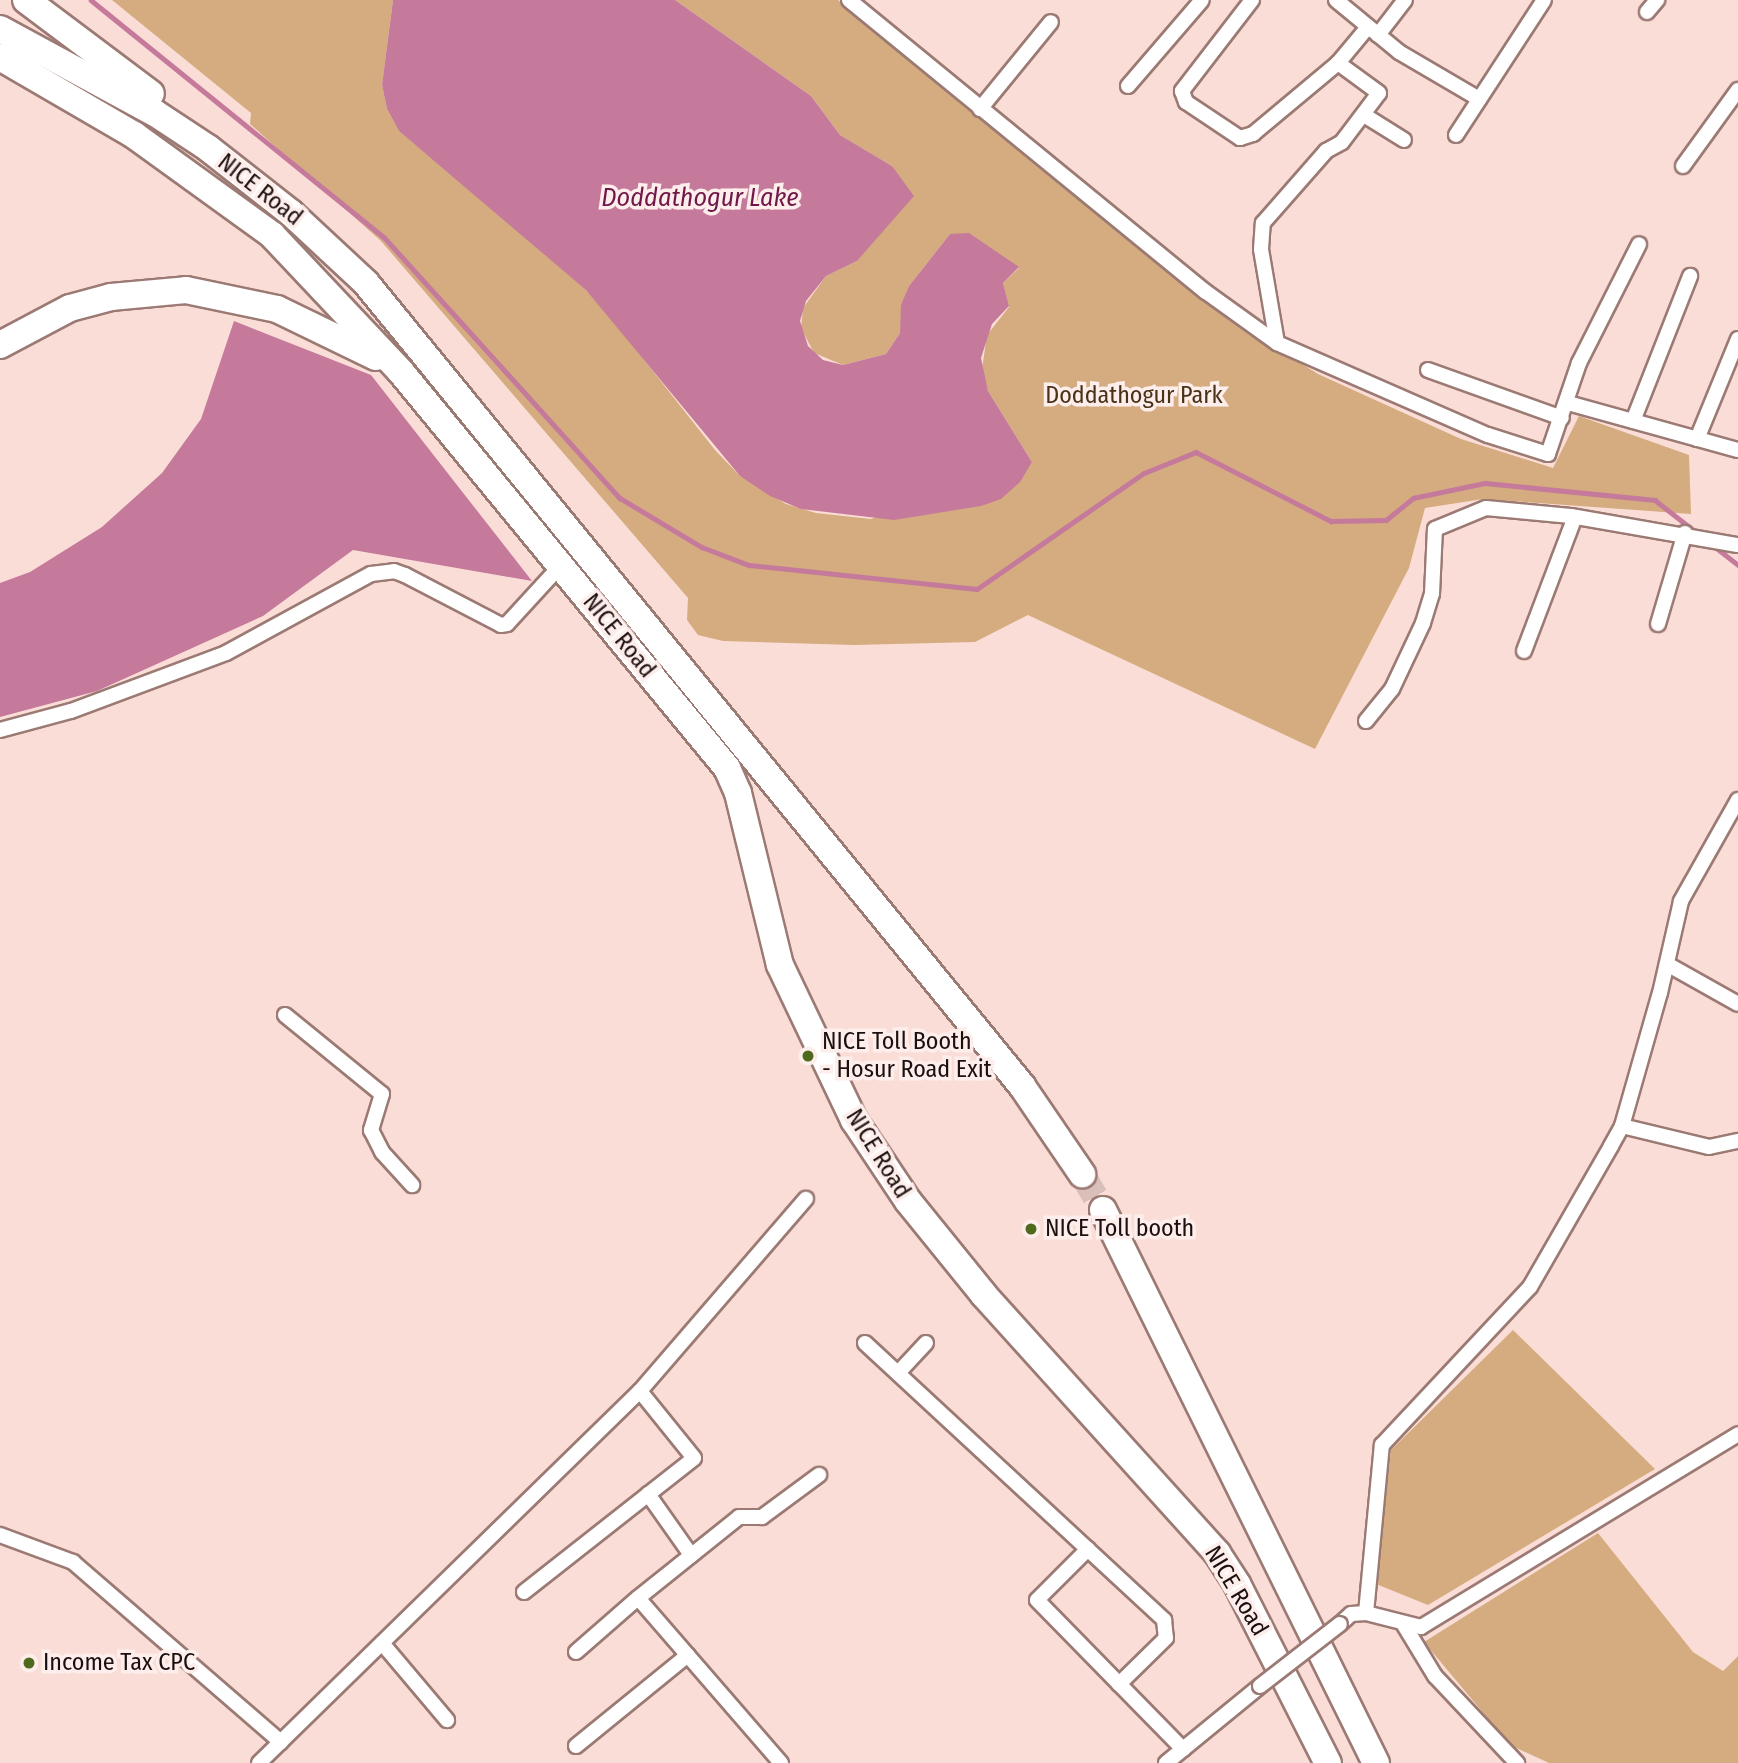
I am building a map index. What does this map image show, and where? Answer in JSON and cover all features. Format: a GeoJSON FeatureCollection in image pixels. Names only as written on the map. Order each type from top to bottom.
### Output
{"type":"FeatureCollection","features":[{"type":"Feature","properties":{"kind":"highway"},"geometry":{"type":"LineString","coordinates":[[26,0],[179,114],[208,148]]}},
{"type":"Feature","properties":{"kind":"highway"},"geometry":{"type":"LineString","coordinates":[[0,29],[144,106],[208,148]]}},
{"type":"Feature","properties":{"kind":"highway"},"geometry":{"type":"LineString","coordinates":[[0,57],[134,135],[272,235],[401,372]]}},
{"type":"Feature","properties":{"kind":"highway","name":"NICE Road"},"geometry":{"type":"LineString","coordinates":[[208,148],[327,245],[436,363],[1022,1086],[1082,1174]]}},
{"type":"Feature","properties":{"kind":"highway"},"geometry":{"type":"LineString","coordinates":[[0,345],[71,308],[123,295],[186,290],[277,309],[348,339],[401,372]]}},
{"type":"Feature","properties":{"kind":"highway","name":"NICE Road"},"geometry":{"type":"LineString","coordinates":[[401,372],[735,781],[780,965],[854,1120],[908,1201],[984,1295],[1217,1553],[1237,1584],[1328,1763]]}},
{"type":"Feature","properties":{"kind":"highway","name":"NICE Road"},"geometry":{"type":"LineString","coordinates":[[1103,1210],[1376,1763]]}},
{"type":"Feature","properties":{"kind":"street"},"geometry":{"type":"LineString","coordinates":[[849,0],[1206,292],[1278,343],[1488,435],[1548,454],[1568,404],[1579,363],[1639,244]]}},
{"type":"Feature","properties":{"kind":"street"},"geometry":{"type":"LineString","coordinates":[[1128,86],[1202,0]]}},
{"type":"Feature","properties":{"kind":"street"},"geometry":{"type":"LineString","coordinates":[[1252,0],[1182,91],[1186,102],[1240,138],[1253,134],[1338,63],[1405,0]]}},
{"type":"Feature","properties":{"kind":"street"},"geometry":{"type":"LineString","coordinates":[[1336,0],[1373,31],[1479,99]]}},
{"type":"Feature","properties":{"kind":"street"},"geometry":{"type":"LineString","coordinates":[[1456,135],[1544,0]]}},
{"type":"Feature","properties":{"kind":"street"},"geometry":{"type":"LineString","coordinates":[[1647,12],[1657,0]]}},
{"type":"Feature","properties":{"kind":"street"},"geometry":{"type":"LineString","coordinates":[[980,109],[1051,22]]}},
{"type":"Feature","properties":{"kind":"street"},"geometry":{"type":"LineString","coordinates":[[1278,343],[1261,249],[1263,223],[1326,150],[1342,142],[1379,93],[1338,63]]}},
{"type":"Feature","properties":{"kind":"street"},"geometry":{"type":"LineString","coordinates":[[1683,166],[1738,90]]}},
{"type":"Feature","properties":{"kind":"street"},"geometry":{"type":"LineString","coordinates":[[1364,115],[1404,140]]}},
{"type":"Feature","properties":{"kind":"street"},"geometry":{"type":"LineString","coordinates":[[1633,421],[1690,276]]}},
{"type":"Feature","properties":{"kind":"street"},"geometry":{"type":"LineString","coordinates":[[1697,439],[1738,338]]}},
{"type":"Feature","properties":{"kind":"street"},"geometry":{"type":"LineString","coordinates":[[1428,370],[1562,418]]}},
{"type":"Feature","properties":{"kind":"street"},"geometry":{"type":"LineString","coordinates":[[1568,404],[1738,450]]}},
{"type":"Feature","properties":{"kind":"street"},"geometry":{"type":"LineString","coordinates":[[1366,721],[1392,688],[1423,623],[1432,594],[1435,529],[1486,508],[1575,517],[1685,533],[1738,545]]}},
{"type":"Feature","properties":{"kind":"street"},"geometry":{"type":"LineString","coordinates":[[1524,652],[1575,517]]}},
{"type":"Feature","properties":{"kind":"street"},"geometry":{"type":"LineString","coordinates":[[1658,624],[1685,533]]}},
{"type":"Feature","properties":{"kind":"street"},"geometry":{"type":"LineString","coordinates":[[0,730],[71,711],[226,653],[371,574],[394,571],[501,625],[507,624],[561,565]]}},
{"type":"Feature","properties":{"kind":"street"},"geometry":{"type":"LineString","coordinates":[[1366,1612],[1382,1445],[1530,1287],[1622,1126],[1667,964],[1681,901],[1738,800]]}},
{"type":"Feature","properties":{"kind":"street"},"geometry":{"type":"LineString","coordinates":[[1667,964],[1738,1004]]}},
{"type":"Feature","properties":{"kind":"street"},"geometry":{"type":"LineString","coordinates":[[285,1015],[382,1094],[371,1130],[382,1152],[412,1185]]}},
{"type":"Feature","properties":{"kind":"street"},"geometry":{"type":"LineString","coordinates":[[1622,1126],[1709,1147],[1738,1141]]}},
{"type":"Feature","properties":{"kind":"street"},"geometry":{"type":"LineString","coordinates":[[259,1763],[640,1391],[806,1199]]}},
{"type":"Feature","properties":{"kind":"street"},"geometry":{"type":"LineString","coordinates":[[865,1343],[1088,1549],[1167,1629],[1166,1638],[1119,1684]]}},
{"type":"Feature","properties":{"kind":"street"},"geometry":{"type":"LineString","coordinates":[[898,1373],[926,1343]]}},
{"type":"Feature","properties":{"kind":"street"},"geometry":{"type":"LineString","coordinates":[[524,1592],[694,1458],[640,1391]]}},
{"type":"Feature","properties":{"kind":"street"},"geometry":{"type":"LineString","coordinates":[[1166,1763],[1351,1614],[1366,1612],[1404,1625],[1421,1627],[1738,1434]]}},
{"type":"Feature","properties":{"kind":"street"},"geometry":{"type":"LineString","coordinates":[[576,1652],[739,1517],[762,1517],[819,1475]]}},
{"type":"Feature","properties":{"kind":"street"},"geometry":{"type":"LineString","coordinates":[[648,1494],[691,1555]]}},
{"type":"Feature","properties":{"kind":"street"},"geometry":{"type":"LineString","coordinates":[[0,1535],[73,1562],[281,1742]]}},
{"type":"Feature","properties":{"kind":"street"},"geometry":{"type":"LineString","coordinates":[[1088,1549],[1037,1600],[1182,1749]]}},
{"type":"Feature","properties":{"kind":"street"},"geometry":{"type":"LineString","coordinates":[[638,1598],[781,1763]]}},
{"type":"Feature","properties":{"kind":"street"},"geometry":{"type":"LineString","coordinates":[[1404,1625],[1435,1676],[1517,1763]]}},
{"type":"Feature","properties":{"kind":"street"},"geometry":{"type":"LineString","coordinates":[[382,1643],[447,1720]]}},
{"type":"Feature","properties":{"kind":"street"},"geometry":{"type":"LineString","coordinates":[[576,1746],[688,1655]]}},
{"type":"Feature","properties":{"kind":"green space","name":"Doddathogur Park"},"geometry":{"type":"Polygon","coordinates":[[[112,0],[393,0],[382,85],[387,109],[399,131],[568,271],[604,309],[715,450],[740,476],[786,504],[816,513],[871,519],[1032,462],[988,391],[982,369],[987,335],[1009,307],[1003,283],[1019,268],[950,234],[909,286],[900,333],[886,354],[843,365],[814,353],[801,328],[803,308],[826,276],[857,261],[892,166],[840,135],[811,96],[675,0],[838,0],[1113,225],[1260,338],[1318,374],[1461,439],[1553,468],[1579,416],[1689,455],[1691,514],[1483,499],[1425,508],[1409,568],[1315,749],[1028,615],[975,642],[854,645],[723,641],[698,635],[687,620],[688,598],[381,241],[250,124],[251,113],[112,0]]]}},
{"type":"Feature","properties":{"kind":"green space"},"geometry":{"type":"Polygon","coordinates":[[[1513,1330],[1655,1469],[1428,1605],[1376,1584],[1391,1450],[1513,1330]]]}},
{"type":"Feature","properties":{"kind":"green space"},"geometry":{"type":"Polygon","coordinates":[[[1598,1533],[1693,1652],[1723,1671],[1738,1656],[1738,1763],[1549,1763],[1510,1745],[1424,1642],[1598,1533]]]}},
{"type":"Feature","properties":{"kind":"water","name":"Doddathogur Lake"},"geometry":{"type":"Polygon","coordinates":[[[393,0],[675,0],[811,96],[840,135],[892,166],[914,196],[857,261],[826,276],[806,301],[800,321],[808,346],[823,360],[843,365],[886,354],[900,333],[901,305],[909,286],[950,234],[969,233],[1019,267],[1003,283],[1009,306],[992,324],[981,358],[988,391],[1032,462],[1020,482],[1001,499],[981,506],[894,520],[801,509],[770,496],[740,476],[586,290],[399,131],[387,109],[382,85],[393,0]]]}},
{"type":"Feature","properties":{"kind":"water"},"geometry":{"type":"Polygon","coordinates":[[[234,321],[371,375],[532,581],[353,550],[263,616],[97,691],[0,717],[0,583],[30,572],[102,527],[162,473],[201,419],[234,321]]]}},
{"type":"Feature","properties":{"kind":"waterway"},"geometry":{"type":"LineString","coordinates":[[91,0],[384,237],[620,498],[702,547],[749,565],[977,589],[1144,473],[1196,452],[1331,521],[1386,520],[1413,498],[1485,483],[1655,500],[1696,532]]}},
{"type":"Feature","properties":{"kind":"waterway"},"geometry":{"type":"LineString","coordinates":[[1714,546],[1738,565]]}},
{"type":"Feature","properties":{"kind":"tunnel"},"geometry":{"type":"LineString","coordinates":[[1082,1174],[1103,1210]]}},
{"type":"Feature","properties":{"kind":"place","name":"NICE Toll Booth - Hosur Road Exit"},"geometry":{"type":"Point","coordinates":[808,1056]}},
{"type":"Feature","properties":{"kind":"place","name":"NICE Toll booth"},"geometry":{"type":"Point","coordinates":[1031,1229]}},
{"type":"Feature","properties":{"kind":"place","name":"Income Tax CPC"},"geometry":{"type":"Point","coordinates":[29,1663]}}]}
